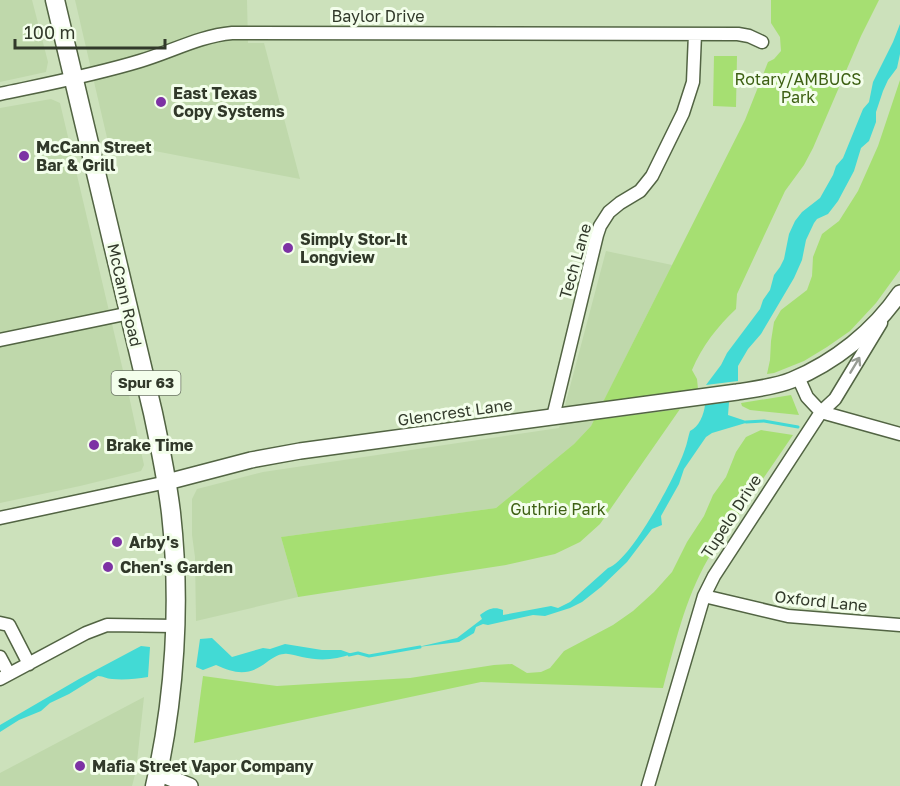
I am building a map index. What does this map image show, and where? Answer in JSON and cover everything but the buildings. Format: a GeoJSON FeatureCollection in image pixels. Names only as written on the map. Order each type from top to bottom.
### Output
{"type":"FeatureCollection","features":[{"type":"Feature","properties":{"kind":"main road","name":"McCann Road"},"geometry":{"type":"LineString","coordinates":[[55,0],[130,313],[167,482],[174,555],[175,626],[171,690],[157,780]]}},
{"type":"Feature","properties":{"kind":"street","name":"Baylor Drive"},"geometry":{"type":"LineString","coordinates":[[0,94],[143,61],[203,38],[232,33],[745,34],[762,42]]}},
{"type":"Feature","properties":{"kind":"street","name":"Tech Lane"},"geometry":{"type":"LineString","coordinates":[[553,417],[600,226],[609,212],[648,182],[677,126],[693,82],[695,34]]}},
{"type":"Feature","properties":{"kind":"street","name":"Glencrest Lane"},"geometry":{"type":"LineString","coordinates":[[1,514],[167,482],[251,460],[300,451],[753,390],[791,381],[848,348],[866,332],[896,298]]}},
{"type":"Feature","properties":{"kind":"street","name":"Tupelo Drive"},"geometry":{"type":"LineString","coordinates":[[648,786],[704,596],[714,576],[821,412],[835,399],[896,298]]}},
{"type":"Feature","properties":{"kind":"street"},"geometry":{"type":"LineString","coordinates":[[0,340],[130,313]]}},
{"type":"Feature","properties":{"kind":"street"},"geometry":{"type":"LineString","coordinates":[[798,377],[807,397],[821,412],[900,434]]}},
{"type":"Feature","properties":{"kind":"street","name":"Oxford Lane"},"geometry":{"type":"LineString","coordinates":[[704,596],[788,616],[900,625]]}},
{"type":"Feature","properties":{"kind":"street"},"geometry":{"type":"LineString","coordinates":[[0,623],[9,625],[29,663]]}},
{"type":"Feature","properties":{"kind":"street"},"geometry":{"type":"LineString","coordinates":[[0,657],[4,677],[86,633],[107,625],[175,626]]}},
{"type":"Feature","properties":{"kind":"street","name":"McCann Road"},"geometry":{"type":"LineString","coordinates":[[157,780],[190,786]]}},
{"type":"Feature","properties":{"kind":"shaded area"},"geometry":{"type":"Polygon","coordinates":[[[0,0],[32,0],[48,62],[46,72],[0,82],[0,0]]]}},
{"type":"Feature","properties":{"kind":"shaded area"},"geometry":{"type":"Polygon","coordinates":[[[75,0],[247,0],[248,43],[264,43],[300,179],[108,142],[75,0]]]}},
{"type":"Feature","properties":{"kind":"shaded area"},"geometry":{"type":"Polygon","coordinates":[[[51,99],[60,103],[144,465],[141,471],[0,503],[0,108],[51,99]]]}},
{"type":"Feature","properties":{"kind":"shaded area"},"geometry":{"type":"Polygon","coordinates":[[[606,251],[672,265],[591,426],[574,444],[496,508],[281,537],[298,597],[196,621],[192,499],[197,489],[263,472],[559,428],[606,251]]]}},
{"type":"Feature","properties":{"kind":"shaded area"},"geometry":{"type":"Polygon","coordinates":[[[144,697],[136,771],[132,786],[0,786],[0,773],[144,697]]]}},
{"type":"Feature","properties":{"kind":"green space","name":"Rotary/AMBUCS Park"},"geometry":{"type":"Polygon","coordinates":[[[771,0],[879,0],[813,148],[785,191],[737,294],[736,309],[711,337],[696,361],[692,370],[697,379],[698,389],[603,402],[745,120],[768,62],[781,51],[780,37],[771,23],[771,0]]]}},
{"type":"Feature","properties":{"kind":"green space"},"geometry":{"type":"Polygon","coordinates":[[[714,56],[737,56],[736,107],[713,106],[714,56]]]}},
{"type":"Feature","properties":{"kind":"green space"},"geometry":{"type":"Polygon","coordinates":[[[900,80],[900,270],[876,303],[850,331],[804,361],[767,374],[774,322],[781,310],[807,290],[812,276],[813,257],[822,234],[839,221],[858,191],[878,146],[900,80]]]}},
{"type":"Feature","properties":{"kind":"green space"},"geometry":{"type":"Polygon","coordinates":[[[791,395],[799,415],[750,410],[741,403],[791,395]]]}},
{"type":"Feature","properties":{"kind":"green space","name":"Guthrie Park"},"geometry":{"type":"Polygon","coordinates":[[[680,409],[600,524],[580,542],[555,554],[506,565],[298,597],[281,537],[496,508],[574,444],[594,420],[680,409]]]}},
{"type":"Feature","properties":{"kind":"green space"},"geometry":{"type":"Polygon","coordinates":[[[761,430],[793,435],[700,574],[681,622],[663,688],[481,682],[194,743],[203,676],[277,686],[410,678],[494,665],[512,664],[527,673],[541,672],[550,668],[564,651],[613,625],[633,611],[672,572],[687,542],[704,516],[713,495],[726,477],[736,452],[746,437],[761,430]]]}},
{"type":"Feature","properties":{"kind":"water"},"geometry":{"type":"Polygon","coordinates":[[[900,24],[900,54],[897,68],[883,91],[869,141],[861,148],[854,171],[838,201],[828,214],[814,223],[794,278],[761,334],[748,349],[738,366],[738,381],[706,385],[760,309],[770,290],[774,275],[784,259],[789,234],[795,221],[802,212],[820,198],[836,166],[843,158],[863,109],[869,102],[873,82],[900,24]]]}},
{"type":"Feature","properties":{"kind":"water"},"geometry":{"type":"Polygon","coordinates":[[[729,402],[728,415],[749,422],[712,433],[706,437],[684,469],[679,484],[661,516],[662,525],[652,529],[627,562],[582,602],[545,616],[533,615],[488,625],[483,624],[459,642],[418,647],[457,638],[482,619],[480,615],[491,609],[503,610],[503,615],[551,606],[558,608],[570,602],[618,562],[640,534],[673,477],[690,431],[696,427],[705,405],[729,402]]]}},
{"type":"Feature","properties":{"kind":"water"},"geometry":{"type":"Polygon","coordinates":[[[212,638],[232,657],[285,644],[322,650],[341,650],[352,654],[333,659],[321,659],[282,654],[254,670],[236,672],[216,665],[203,670],[196,667],[200,639],[212,638]]]}},
{"type":"Feature","properties":{"kind":"water"},"geometry":{"type":"Polygon","coordinates":[[[141,646],[150,647],[148,677],[110,679],[98,676],[50,703],[41,711],[19,720],[0,732],[0,725],[141,646]]]}},
{"type":"Feature","properties":{"kind":"waterway"},"geometry":{"type":"LineString","coordinates":[[746,422],[764,421],[798,427]]}},
{"type":"Feature","properties":{"kind":"waterway"},"geometry":{"type":"LineString","coordinates":[[349,655],[358,653],[369,656],[420,647]]}},
{"type":"Feature","properties":{"kind":"place","name":"East Texas Copy Systems"},"geometry":{"type":"Point","coordinates":[161,102]}},
{"type":"Feature","properties":{"kind":"place","name":"McCann Street Bar & Grill"},"geometry":{"type":"Point","coordinates":[24,156]}},
{"type":"Feature","properties":{"kind":"place","name":"Simply Stor-It Longview"},"geometry":{"type":"Point","coordinates":[288,248]}},
{"type":"Feature","properties":{"kind":"place","name":"Brake Time"},"geometry":{"type":"Point","coordinates":[94,445]}},
{"type":"Feature","properties":{"kind":"place","name":"Arby's"},"geometry":{"type":"Point","coordinates":[117,542]}},
{"type":"Feature","properties":{"kind":"place","name":"Chen's Garden"},"geometry":{"type":"Point","coordinates":[108,567]}},
{"type":"Feature","properties":{"kind":"place","name":"Mafia Street Vapor Company"},"geometry":{"type":"Point","coordinates":[80,766]}}]}
